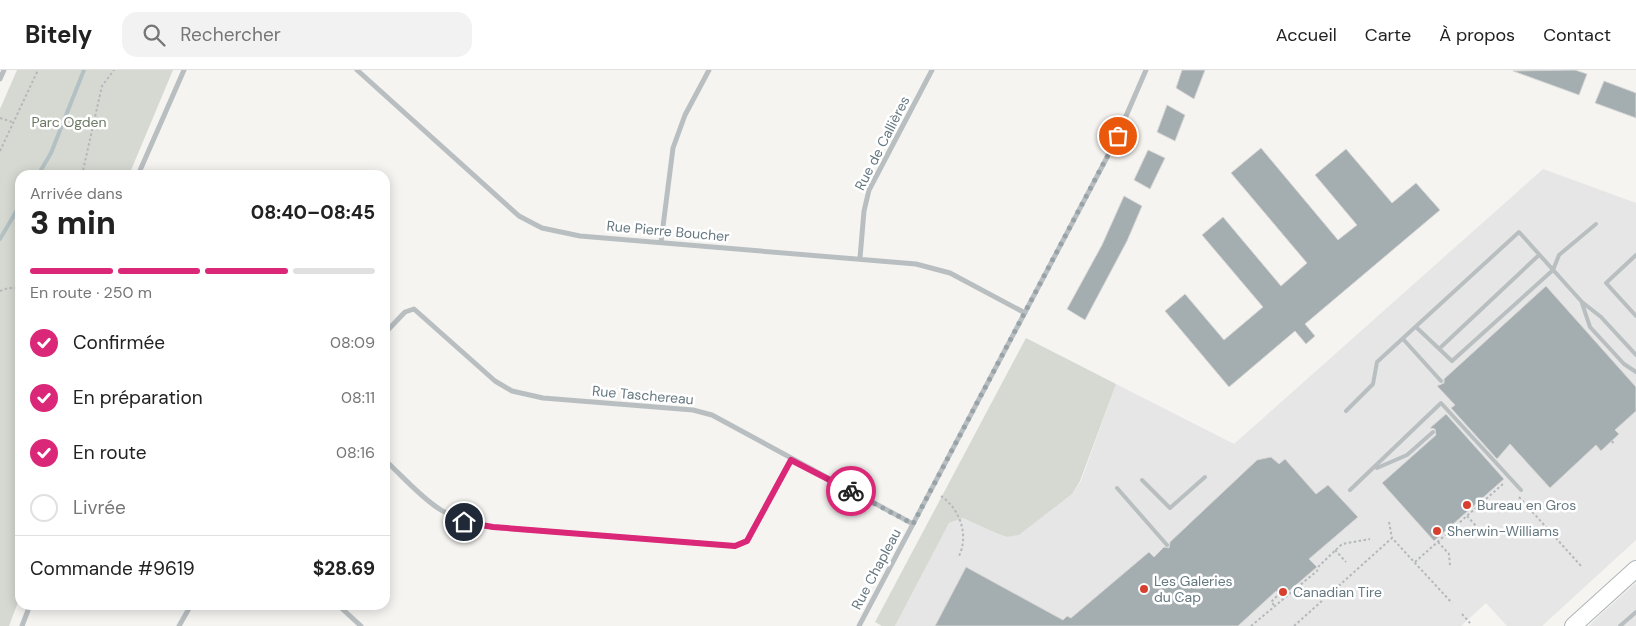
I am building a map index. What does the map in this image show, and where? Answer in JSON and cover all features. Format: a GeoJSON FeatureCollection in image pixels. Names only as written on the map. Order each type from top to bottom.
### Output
{"type":"FeatureCollection","features":[{"type":"Feature","properties":{"kind":"street"},"geometry":{"type":"LineString","coordinates":[[0,79],[4,70]]}},
{"type":"Feature","properties":{"kind":"street"},"geometry":{"type":"LineString","coordinates":[[140,170],[184,70]]}},
{"type":"Feature","properties":{"kind":"street","name":"Rue Pierre Boucher"},"geometry":{"type":"LineString","coordinates":[[357,70],[499,199],[530,222],[554,231],[580,236],[916,264],[938,269],[1025,313]]}},
{"type":"Feature","properties":{"kind":"street"},"geometry":{"type":"LineString","coordinates":[[661,242],[669,167],[675,140],[685,115],[709,70]]}},
{"type":"Feature","properties":{"kind":"street","name":"Rue de Callières"},"geometry":{"type":"LineString","coordinates":[[860,258],[864,211],[869,190],[932,70]]}},
{"type":"Feature","properties":{"kind":"street","name":"Rue Chapleau"},"geometry":{"type":"LineString","coordinates":[[859,626],[1113,146],[1146,70]]}},
{"type":"Feature","properties":{"kind":"street","name":"Rue Taschereau"},"geometry":{"type":"LineString","coordinates":[[390,328],[405,312],[414,309],[495,381],[512,391],[543,398],[702,411],[722,420],[791,460],[913,524]]}},
{"type":"Feature","properties":{"kind":"street"},"geometry":{"type":"LineString","coordinates":[[390,465],[436,508],[453,518],[478,526],[735,546],[747,541],[791,460]]}},
{"type":"Feature","properties":{"kind":"street"},"geometry":{"type":"LineString","coordinates":[[1573,626],[1636,569]]}},
{"type":"Feature","properties":{"kind":"street"},"geometry":{"type":"LineString","coordinates":[[22,626],[28,610]]}},
{"type":"Feature","properties":{"kind":"street"},"geometry":{"type":"LineString","coordinates":[[179,626],[188,610]]}},
{"type":"Feature","properties":{"kind":"street"},"geometry":{"type":"LineString","coordinates":[[343,610],[361,626]]}},
{"type":"Feature","properties":{"kind":"lane"},"geometry":{"type":"LineString","coordinates":[[1416,326],[1452,361],[1553,270],[1559,255],[1596,224]]}},
{"type":"Feature","properties":{"kind":"lane"},"geometry":{"type":"LineString","coordinates":[[1346,411],[1373,384],[1377,362],[1519,232],[1582,302],[1601,317],[1636,355]]}},
{"type":"Feature","properties":{"kind":"lane"},"geometry":{"type":"LineString","coordinates":[[1440,348],[1539,255]]}},
{"type":"Feature","properties":{"kind":"lane"},"geometry":{"type":"LineString","coordinates":[[1636,255],[1606,283],[1636,316]]}},
{"type":"Feature","properties":{"kind":"lane"},"geometry":{"type":"LineString","coordinates":[[1582,302],[1590,327],[1624,364],[1636,372]]}},
{"type":"Feature","properties":{"kind":"lane"},"geometry":{"type":"LineString","coordinates":[[1403,339],[1442,381]]}},
{"type":"Feature","properties":{"kind":"lane"},"geometry":{"type":"LineString","coordinates":[[1350,490],[1441,403],[1521,490]]}},
{"type":"Feature","properties":{"kind":"lane"},"geometry":{"type":"LineString","coordinates":[[1374,469],[1407,455],[1433,432]]}},
{"type":"Feature","properties":{"kind":"lane"},"geometry":{"type":"LineString","coordinates":[[1142,480],[1170,508],[1205,477]]}},
{"type":"Feature","properties":{"kind":"lane"},"geometry":{"type":"LineString","coordinates":[[1117,488],[1167,545]]}},
{"type":"Feature","properties":{"kind":"lane"},"geometry":{"type":"LineString","coordinates":[[1620,626],[1636,612]]}},
{"type":"Feature","properties":{"kind":"path"},"geometry":{"type":"LineString","coordinates":[[0,151],[38,70]]}},
{"type":"Feature","properties":{"kind":"path"},"geometry":{"type":"LineString","coordinates":[[83,170],[102,86],[114,70]]}},
{"type":"Feature","properties":{"kind":"path"},"geometry":{"type":"LineString","coordinates":[[0,118],[13,123]]}},
{"type":"Feature","properties":{"kind":"path"},"geometry":{"type":"LineString","coordinates":[[82,124],[94,127]]}},
{"type":"Feature","properties":{"kind":"path"},"geometry":{"type":"LineString","coordinates":[[0,291],[15,288]]}},
{"type":"Feature","properties":{"kind":"path"},"geometry":{"type":"LineString","coordinates":[[1415,562],[1505,482]]}},
{"type":"Feature","properties":{"kind":"path"},"geometry":{"type":"LineString","coordinates":[[1516,495],[1581,566]]}},
{"type":"Feature","properties":{"kind":"path"},"geometry":{"type":"LineString","coordinates":[[941,496],[952,506],[959,517],[964,545],[959,556]]}},
{"type":"Feature","properties":{"kind":"path"},"geometry":{"type":"LineString","coordinates":[[1467,516],[1478,528]]}},
{"type":"Feature","properties":{"kind":"path"},"geometry":{"type":"LineString","coordinates":[[1389,522],[1392,538],[1452,603]]}},
{"type":"Feature","properties":{"kind":"path"},"geometry":{"type":"LineString","coordinates":[[1294,626],[1392,538]]}},
{"type":"Feature","properties":{"kind":"path"},"geometry":{"type":"LineString","coordinates":[[1251,626],[1318,570],[1319,566],[1342,544],[1370,539]]}},
{"type":"Feature","properties":{"kind":"path"},"geometry":{"type":"LineString","coordinates":[[1438,542],[1449,554],[1450,566]]}},
{"type":"Feature","properties":{"kind":"path"},"geometry":{"type":"LineString","coordinates":[[1335,550],[1346,562]]}},
{"type":"Feature","properties":{"kind":"path"},"geometry":{"type":"LineString","coordinates":[[1274,605],[1272,602],[1279,594]]}},
{"type":"Feature","properties":{"kind":"path"},"geometry":{"type":"LineString","coordinates":[[1462,614],[1470,623]]}},
{"type":"Feature","properties":{"kind":"shaded area"},"geometry":{"type":"Polygon","coordinates":[[[1543,169],[1636,203],[1636,540],[1542,626],[1507,626],[1486,603],[1461,626],[895,626],[949,523],[963,518],[1007,537],[1019,535],[1072,494],[1081,481],[1116,384],[1234,444],[1543,169]]]}},
{"type":"Feature","properties":{"kind":"shaded area"},"geometry":{"type":"Polygon","coordinates":[[[1636,583],[1636,626],[1589,626],[1599,616],[1636,583]]]}},
{"type":"Feature","properties":{"kind":"green space","name":"Parc Ogden"},"geometry":{"type":"Polygon","coordinates":[[[17,70],[173,70],[131,170],[15,170],[15,610],[9,626],[0,626],[0,109],[17,70]]]}},
{"type":"Feature","properties":{"kind":"green space"},"geometry":{"type":"Polygon","coordinates":[[[1026,338],[1116,384],[1080,481],[1072,494],[1019,535],[1007,537],[963,518],[949,523],[895,626],[882,626],[875,622],[1026,338]]]}},
{"type":"Feature","properties":{"kind":"building"},"geometry":{"type":"Polygon","coordinates":[[[1182,70],[1205,70],[1194,99],[1176,88],[1182,70]]]}},
{"type":"Feature","properties":{"kind":"building"},"geometry":{"type":"Polygon","coordinates":[[[1575,70],[1587,74],[1579,95],[1513,71],[1575,70]]]}},
{"type":"Feature","properties":{"kind":"building"},"geometry":{"type":"Polygon","coordinates":[[[1604,81],[1636,93],[1636,118],[1595,103],[1604,81]]]}},
{"type":"Feature","properties":{"kind":"building"},"geometry":{"type":"Polygon","coordinates":[[[1167,105],[1185,115],[1175,141],[1157,132],[1167,105]]]}},
{"type":"Feature","properties":{"kind":"building"},"geometry":{"type":"Polygon","coordinates":[[[1261,148],[1338,240],[1357,225],[1315,175],[1346,149],[1392,203],[1416,183],[1440,210],[1305,324],[1315,336],[1306,344],[1295,331],[1229,387],[1165,311],[1185,294],[1224,340],[1263,307],[1202,235],[1223,217],[1281,286],[1307,263],[1231,173],[1261,148]]]}},
{"type":"Feature","properties":{"kind":"building"},"geometry":{"type":"Polygon","coordinates":[[[1148,150],[1165,158],[1150,189],[1134,180],[1148,150]]]}},
{"type":"Feature","properties":{"kind":"building"},"geometry":{"type":"Polygon","coordinates":[[[1124,196],[1142,206],[1127,241],[1085,320],[1067,309],[1102,245],[1124,196]]]}},
{"type":"Feature","properties":{"kind":"building"},"geometry":{"type":"Polygon","coordinates":[[[1546,286],[1636,387],[1636,411],[1615,430],[1619,434],[1601,451],[1596,445],[1550,488],[1510,444],[1497,459],[1451,408],[1455,405],[1437,386],[1444,383],[1444,379],[1546,286]]]}},
{"type":"Feature","properties":{"kind":"building"},"geometry":{"type":"Polygon","coordinates":[[[1446,414],[1504,479],[1434,541],[1382,483],[1436,435],[1435,429],[1430,428],[1446,414]]]}},
{"type":"Feature","properties":{"kind":"building"},"geometry":{"type":"Polygon","coordinates":[[[1271,457],[1279,464],[1285,459],[1316,494],[1328,485],[1358,517],[1309,559],[1317,567],[1282,597],[1276,591],[1238,626],[935,626],[966,567],[1063,620],[1067,616],[1071,618],[1149,552],[1154,557],[1164,547],[1169,548],[1170,542],[1257,460],[1271,457]]]}},
{"type":"Feature","properties":{"kind":"waterway"},"geometry":{"type":"LineString","coordinates":[[41,170],[51,153],[84,70]]}},
{"type":"Feature","properties":{"kind":"waterway"},"geometry":{"type":"LineString","coordinates":[[0,239],[15,214]]}},
{"type":"Feature","properties":{"kind":"way so far"},"geometry":{"type":"LineString","coordinates":[[851,491],[913,524],[1118,136]]}},
{"type":"Feature","properties":{"kind":"place","name":"Bureau en Gros"},"geometry":{"type":"Point","coordinates":[1467,505]}},
{"type":"Feature","properties":{"kind":"place","name":"Sherwin-Williams"},"geometry":{"type":"Point","coordinates":[1437,531]}},
{"type":"Feature","properties":{"kind":"place","name":"Les Galeries du Cap"},"geometry":{"type":"Point","coordinates":[1144,589]}},
{"type":"Feature","properties":{"kind":"place","name":"Canadian Tire"},"geometry":{"type":"Point","coordinates":[1283,592]}},
{"type":"Feature","properties":{"kind":"route"},"geometry":{"type":"LineString","coordinates":[[464,522],[478,526],[735,546],[747,541],[791,460],[851,491]]}}]}
